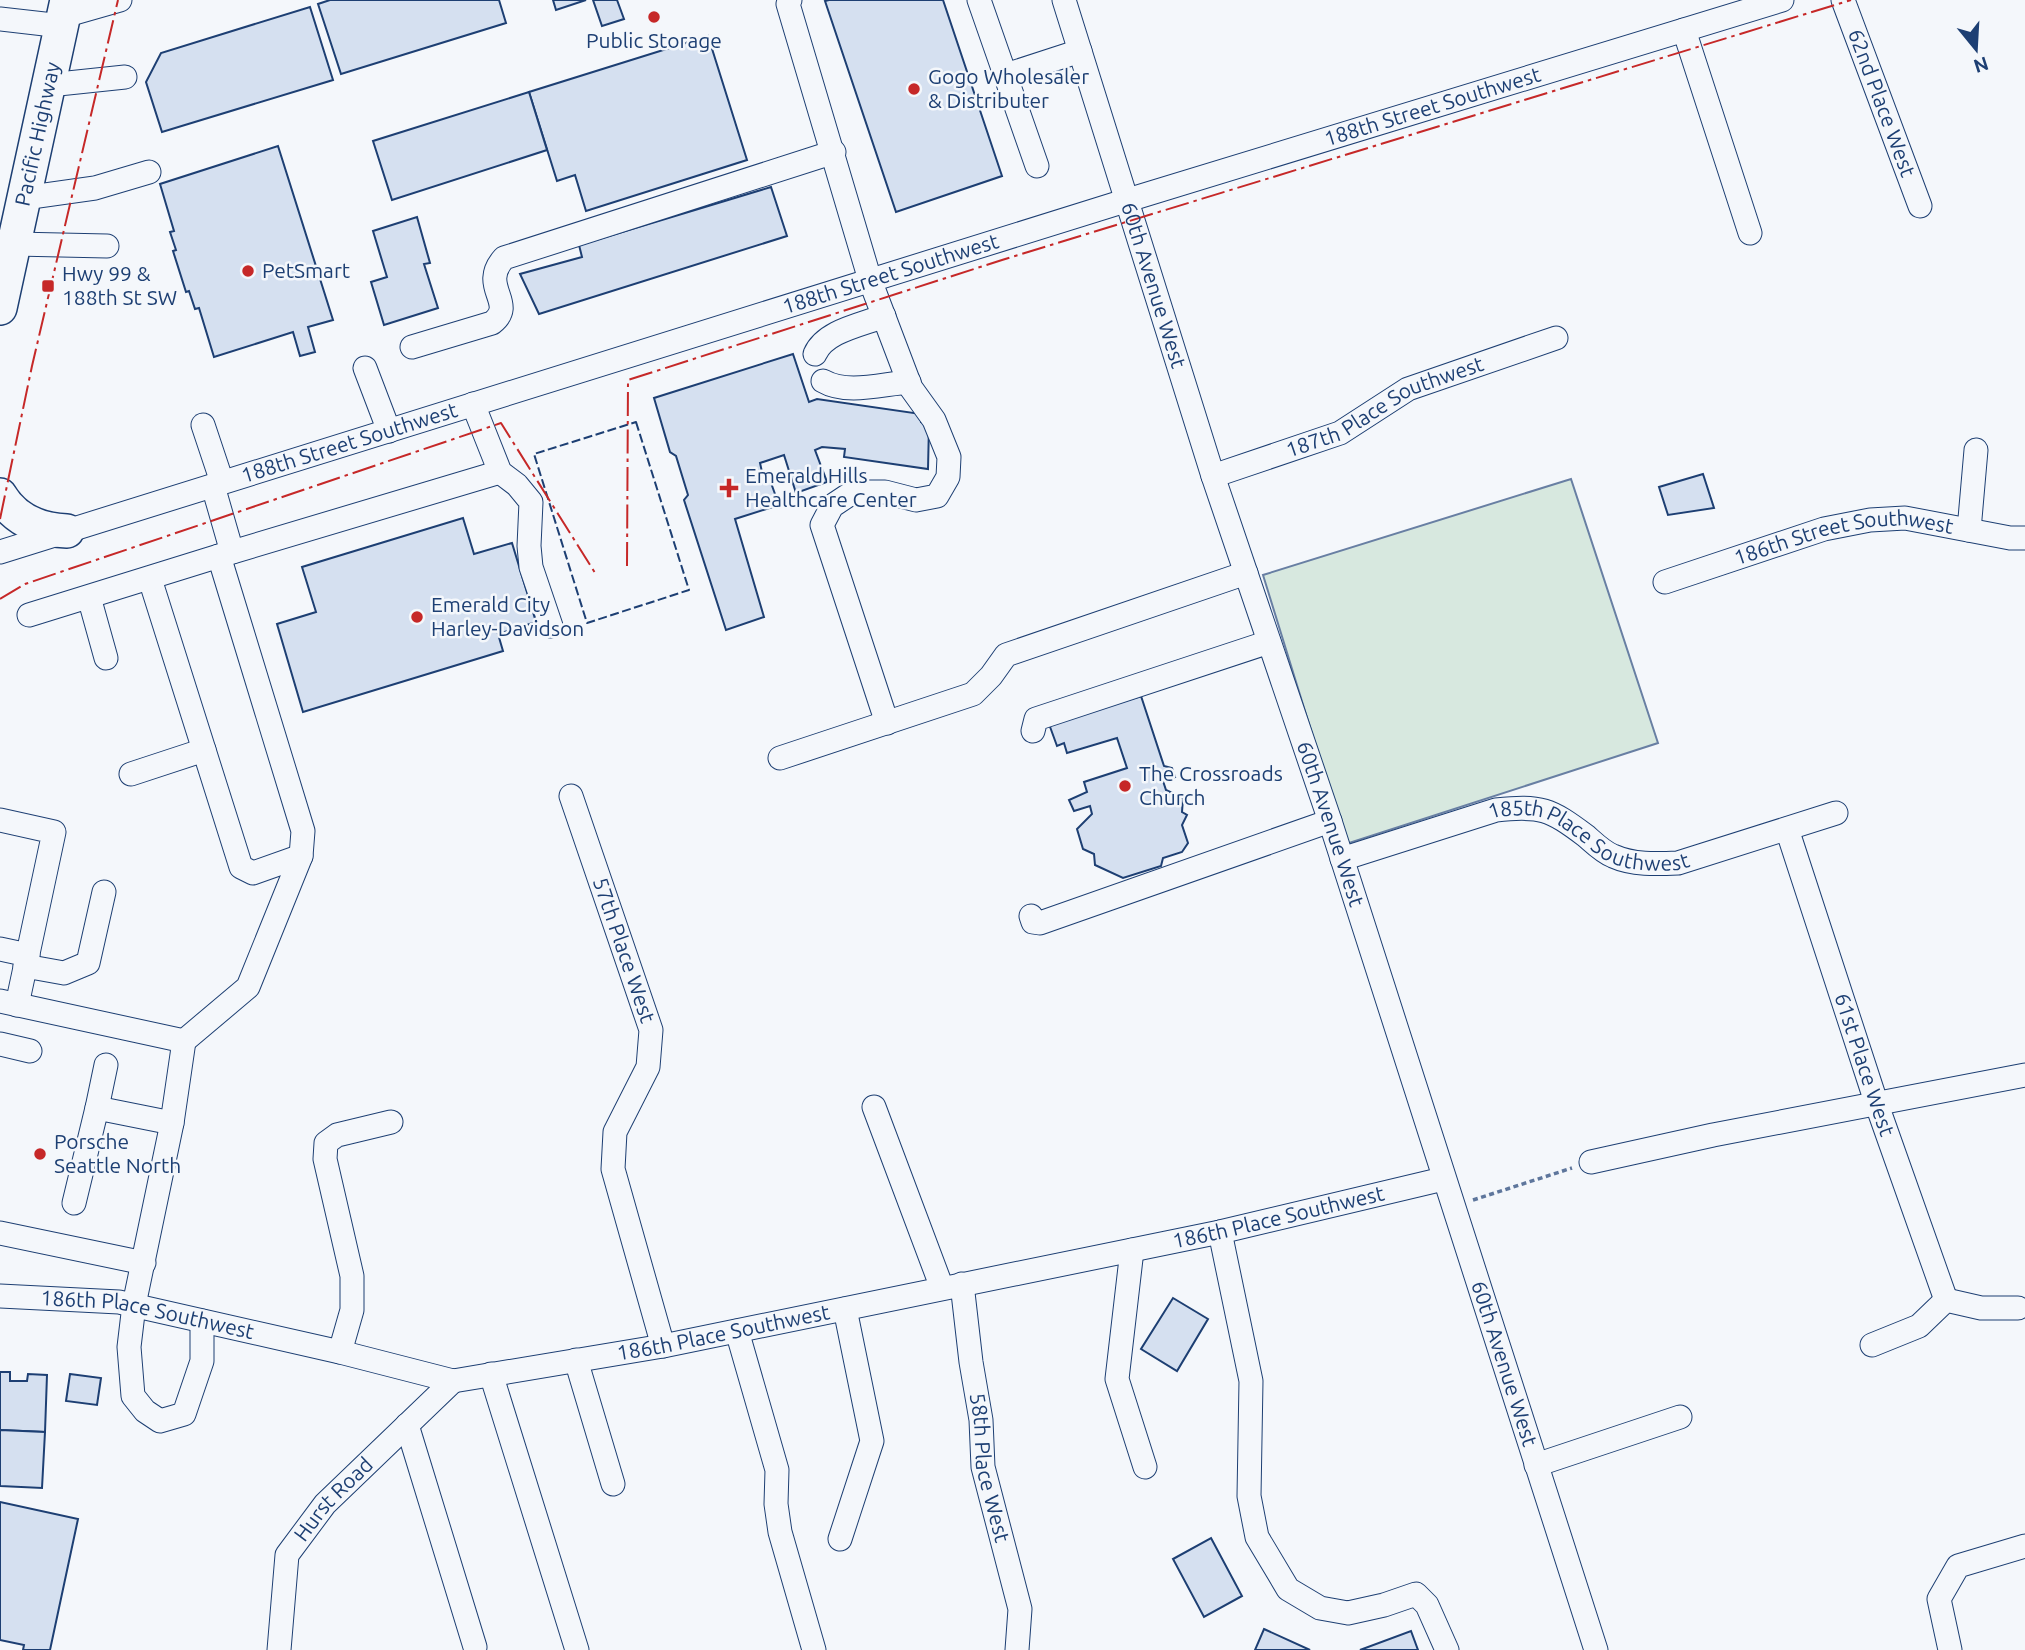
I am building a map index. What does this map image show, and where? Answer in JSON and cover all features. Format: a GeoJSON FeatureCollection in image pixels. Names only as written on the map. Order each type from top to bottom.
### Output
{"type":"FeatureCollection","features":[{"type":"Feature","properties":{"kind":"highway","name":"Pacific Highway"},"geometry":{"type":"LineString","coordinates":[[0,308],[64,14]]}},
{"type":"Feature","properties":{"kind":"highway"},"geometry":{"type":"LineString","coordinates":[[0,495],[9,508],[29,523],[42,528],[67,531]]}},
{"type":"Feature","properties":{"kind":"street"},"geometry":{"type":"LineString","coordinates":[[0,19],[64,14],[120,0]]}},
{"type":"Feature","properties":{"kind":"street"},"geometry":{"type":"LineString","coordinates":[[790,0],[788,4],[870,280],[909,382],[934,420],[949,457],[948,477],[937,496],[916,500],[884,492],[853,492],[832,506],[822,525],[887,723]]}},
{"type":"Feature","properties":{"kind":"street"},"geometry":{"type":"LineString","coordinates":[[979,0],[1037,166]]}},
{"type":"Feature","properties":{"kind":"street","name":"60th Avenue West"},"geometry":{"type":"LineString","coordinates":[[1064,0],[1213,475],[1330,821],[1596,1650]]}},
{"type":"Feature","properties":{"kind":"street","name":"188th Street Southwest"},"geometry":{"type":"LineString","coordinates":[[0,552],[1128,200],[1783,0]]}},
{"type":"Feature","properties":{"kind":"street","name":"62nd Place West"},"geometry":{"type":"LineString","coordinates":[[1843,0],[1920,206]]}},
{"type":"Feature","properties":{"kind":"street"},"geometry":{"type":"LineString","coordinates":[[1684,30],[1750,233]]}},
{"type":"Feature","properties":{"kind":"street"},"geometry":{"type":"LineString","coordinates":[[1006,75],[1080,51]]}},
{"type":"Feature","properties":{"kind":"street"},"geometry":{"type":"LineString","coordinates":[[49,85],[125,77]]}},
{"type":"Feature","properties":{"kind":"street"},"geometry":{"type":"LineString","coordinates":[[412,347],[492,323],[499,317],[502,309],[494,279],[496,267],[504,258],[834,152]]}},
{"type":"Feature","properties":{"kind":"street"},"geometry":{"type":"LineString","coordinates":[[24,198],[96,188],[149,172]]}},
{"type":"Feature","properties":{"kind":"street"},"geometry":{"type":"LineString","coordinates":[[15,244],[107,246]]}},
{"type":"Feature","properties":{"kind":"street"},"geometry":{"type":"LineString","coordinates":[[815,354],[819,344],[829,337],[884,316]]}},
{"type":"Feature","properties":{"kind":"street","name":"187th Place Southwest"},"geometry":{"type":"LineString","coordinates":[[1213,475],[1340,433],[1408,389],[1556,338]]}},
{"type":"Feature","properties":{"kind":"street"},"geometry":{"type":"LineString","coordinates":[[365,368],[389,431]]}},
{"type":"Feature","properties":{"kind":"street"},"geometry":{"type":"LineString","coordinates":[[823,381],[834,387],[847,388],[909,382]]}},
{"type":"Feature","properties":{"kind":"street"},"geometry":{"type":"LineString","coordinates":[[473,404],[500,471],[517,485],[531,502],[531,567],[551,626]]}},
{"type":"Feature","properties":{"kind":"street"},"geometry":{"type":"LineString","coordinates":[[202,1321],[202,1361],[184,1414],[160,1421],[145,1411],[133,1396],[129,1347],[172,1123],[184,1041],[248,987],[301,856],[303,831],[226,554],[217,484],[203,425]]}},
{"type":"Feature","properties":{"kind":"street"},"geometry":{"type":"LineString","coordinates":[[1969,530],[1976,450]]}},
{"type":"Feature","properties":{"kind":"street"},"geometry":{"type":"LineString","coordinates":[[29,615],[500,471]]}},
{"type":"Feature","properties":{"kind":"street","name":"186th Street Southwest"},"geometry":{"type":"LineString","coordinates":[[1665,582],[1824,529],[1870,520],[1905,519],[2025,538]]}},
{"type":"Feature","properties":{"kind":"street"},"geometry":{"type":"LineString","coordinates":[[780,758],[973,694],[1006,656],[1246,573]]}},
{"type":"Feature","properties":{"kind":"street"},"geometry":{"type":"LineString","coordinates":[[150,579],[241,867],[253,873],[301,856]]}},
{"type":"Feature","properties":{"kind":"street"},"geometry":{"type":"LineString","coordinates":[[89,597],[106,658]]}},
{"type":"Feature","properties":{"kind":"street"},"geometry":{"type":"LineString","coordinates":[[1033,731],[1036,719],[1269,642]]}},
{"type":"Feature","properties":{"kind":"street"},"geometry":{"type":"LineString","coordinates":[[131,774],[204,751]]}},
{"type":"Feature","properties":{"kind":"street","name":"57th Place West"},"geometry":{"type":"LineString","coordinates":[[571,796],[651,1030],[648,1068],[615,1132],[613,1169],[663,1346]]}},
{"type":"Feature","properties":{"kind":"street","name":"185th Place Southwest"},"geometry":{"type":"LineString","coordinates":[[1342,859],[1496,810],[1521,807],[1546,810],[1612,856],[1652,864],[1678,863],[1836,813]]}},
{"type":"Feature","properties":{"kind":"street"},"geometry":{"type":"LineString","coordinates":[[0,820],[54,832],[26,961],[8,1003],[184,1041]]}},
{"type":"Feature","properties":{"kind":"street"},"geometry":{"type":"LineString","coordinates":[[1031,916],[1033,922],[1040,923],[1330,821]]}},
{"type":"Feature","properties":{"kind":"street","name":"61st Place West"},"geometry":{"type":"LineString","coordinates":[[1787,829],[1877,1105],[1946,1300]]}},
{"type":"Feature","properties":{"kind":"street"},"geometry":{"type":"LineString","coordinates":[[0,949],[26,961],[64,973],[88,963],[104,892]]}},
{"type":"Feature","properties":{"kind":"street"},"geometry":{"type":"LineString","coordinates":[[0,1044],[30,1051]]}},
{"type":"Feature","properties":{"kind":"street"},"geometry":{"type":"LineString","coordinates":[[74,1203],[106,1065]]}},
{"type":"Feature","properties":{"kind":"street"},"geometry":{"type":"LineString","coordinates":[[1591,1162],[1713,1135],[2025,1075]]}},
{"type":"Feature","properties":{"kind":"street","name":"58th Place West"},"geometry":{"type":"LineString","coordinates":[[874,1107],[952,1286],[971,1362],[981,1420],[983,1467],[1020,1609],[1017,1650]]}},
{"type":"Feature","properties":{"kind":"street"},"geometry":{"type":"LineString","coordinates":[[97,1108],[172,1123]]}},
{"type":"Feature","properties":{"kind":"street"},"geometry":{"type":"LineString","coordinates":[[340,1352],[352,1310],[352,1276],[325,1158],[326,1143],[337,1135],[391,1122]]}},
{"type":"Feature","properties":{"kind":"street","name":"186th Place Southwest"},"geometry":{"type":"LineString","coordinates":[[0,1297],[119,1302],[340,1352],[453,1381],[663,1346],[845,1309],[1220,1232],[1443,1179]]}},
{"type":"Feature","properties":{"kind":"street"},"geometry":{"type":"LineString","coordinates":[[1220,1232],[1251,1381],[1249,1496],[1257,1536],[1288,1589],[1320,1608],[1348,1613],[1416,1594],[1427,1605],[1447,1650]]}},
{"type":"Feature","properties":{"kind":"street"},"geometry":{"type":"LineString","coordinates":[[0,1233],[144,1263]]}},
{"type":"Feature","properties":{"kind":"street"},"geometry":{"type":"LineString","coordinates":[[1132,1250],[1117,1379],[1145,1467]]}},
{"type":"Feature","properties":{"kind":"street"},"geometry":{"type":"LineString","coordinates":[[1872,1345],[1919,1326],[1946,1300],[1981,1308],[2018,1308]]}},
{"type":"Feature","properties":{"kind":"street"},"geometry":{"type":"LineString","coordinates":[[840,1539],[872,1441],[845,1309]]}},
{"type":"Feature","properties":{"kind":"street"},"geometry":{"type":"LineString","coordinates":[[737,1331],[778,1469],[776,1504],[780,1532],[814,1650]]}},
{"type":"Feature","properties":{"kind":"street"},"geometry":{"type":"LineString","coordinates":[[576,1360],[613,1484]]}},
{"type":"Feature","properties":{"kind":"street"},"geometry":{"type":"LineString","coordinates":[[491,1374],[577,1650]]}},
{"type":"Feature","properties":{"kind":"street","name":"Hurst Road"},"geometry":{"type":"LineString","coordinates":[[279,1650],[287,1555],[325,1504],[453,1381]]}},
{"type":"Feature","properties":{"kind":"street"},"geometry":{"type":"LineString","coordinates":[[1536,1465],[1680,1417]]}},
{"type":"Feature","properties":{"kind":"street"},"geometry":{"type":"LineString","coordinates":[[407,1425],[475,1647]]}},
{"type":"Feature","properties":{"kind":"street"},"geometry":{"type":"LineString","coordinates":[[1950,1650],[1939,1600],[1958,1566],[2025,1546]]}},
{"type":"Feature","properties":{"kind":"path"},"geometry":{"type":"LineString","coordinates":[[1452,1206],[1591,1162]]}},
{"type":"Feature","properties":{"kind":"shaded area"},"geometry":{"type":"Polygon","coordinates":[[[1571,479],[1658,743],[1346,844],[1263,575],[1571,479]]]}},
{"type":"Feature","properties":{"kind":"building"},"geometry":{"type":"Polygon","coordinates":[[[330,0],[499,0],[506,23],[341,74],[318,4],[330,0]]]}},
{"type":"Feature","properties":{"kind":"building"},"geometry":{"type":"Polygon","coordinates":[[[553,0],[586,0],[556,10],[553,0]]]}},
{"type":"Feature","properties":{"kind":"building"},"geometry":{"type":"Polygon","coordinates":[[[593,0],[617,0],[624,19],[602,26],[593,0]]]}},
{"type":"Feature","properties":{"kind":"building","name":"Gogo Wholesaler & Distributer"},"geometry":{"type":"Polygon","coordinates":[[[943,0],[1002,176],[896,212],[825,1],[943,0]]]}},
{"type":"Feature","properties":{"kind":"building"},"geometry":{"type":"Polygon","coordinates":[[[310,7],[333,80],[162,132],[146,82],[161,53],[310,7]]]}},
{"type":"Feature","properties":{"kind":"building"},"geometry":{"type":"Polygon","coordinates":[[[708,36],[747,160],[586,211],[575,175],[557,181],[529,92],[708,36]]]}},
{"type":"Feature","properties":{"kind":"building"},"geometry":{"type":"Polygon","coordinates":[[[529,92],[547,150],[392,200],[373,141],[529,92]]]}},
{"type":"Feature","properties":{"kind":"building","name":"PetSmart"},"geometry":{"type":"Polygon","coordinates":[[[278,146],[333,320],[308,327],[315,352],[300,356],[293,332],[214,357],[199,308],[195,309],[189,291],[186,292],[173,251],[176,250],[170,232],[174,231],[160,184],[278,146]]]}},
{"type":"Feature","properties":{"kind":"building"},"geometry":{"type":"Polygon","coordinates":[[[771,187],[787,236],[539,314],[520,274],[582,257],[579,245],[771,187]]]}},
{"type":"Feature","properties":{"kind":"building"},"geometry":{"type":"Polygon","coordinates":[[[417,217],[430,263],[424,264],[438,308],[384,325],[371,282],[387,277],[373,231],[417,217]]]}},
{"type":"Feature","properties":{"kind":"building","name":"Emerald Hills Healthcare Center"},"geometry":{"type":"Polygon","coordinates":[[[793,354],[809,402],[817,399],[921,414],[921,422],[929,425],[928,469],[844,457],[845,449],[822,447],[815,450],[827,482],[796,493],[784,455],[760,463],[762,472],[767,472],[779,505],[735,519],[764,617],[726,630],[684,500],[688,495],[676,456],[670,452],[654,398],[793,354]]]}},
{"type":"Feature","properties":{"kind":"building"},"geometry":{"type":"Polygon","coordinates":[[[1703,474],[1714,508],[1668,515],[1659,487],[1703,474]]]}},
{"type":"Feature","properties":{"kind":"building","name":"Emerald City Harley-Davidson"},"geometry":{"type":"Polygon","coordinates":[[[463,518],[474,554],[512,543],[536,622],[498,634],[503,651],[303,712],[277,624],[316,612],[302,567],[463,518]]]}},
{"type":"Feature","properties":{"kind":"building","name":"The Crossroads Church"},"geometry":{"type":"Polygon","coordinates":[[[1141,696],[1164,766],[1172,768],[1175,777],[1163,781],[1166,790],[1183,798],[1182,812],[1187,815],[1182,825],[1188,843],[1182,852],[1163,858],[1161,866],[1123,878],[1095,865],[1094,854],[1083,849],[1077,829],[1092,814],[1090,806],[1074,811],[1069,800],[1087,792],[1084,782],[1127,768],[1117,738],[1067,753],[1064,743],[1057,746],[1049,724],[1141,696]]]}},
{"type":"Feature","properties":{"kind":"building"},"geometry":{"type":"Polygon","coordinates":[[[1173,1298],[1208,1319],[1177,1371],[1141,1349],[1173,1298]]]}},
{"type":"Feature","properties":{"kind":"building"},"geometry":{"type":"Polygon","coordinates":[[[0,1372],[10,1372],[10,1381],[27,1381],[28,1374],[47,1375],[45,1432],[0,1430],[0,1372]]]}},
{"type":"Feature","properties":{"kind":"building"},"geometry":{"type":"Polygon","coordinates":[[[70,1374],[101,1378],[97,1405],[66,1401],[70,1374]]]}},
{"type":"Feature","properties":{"kind":"building"},"geometry":{"type":"Polygon","coordinates":[[[0,1430],[45,1432],[42,1488],[0,1486],[0,1430]]]}},
{"type":"Feature","properties":{"kind":"building"},"geometry":{"type":"Polygon","coordinates":[[[0,1502],[78,1519],[50,1650],[23,1650],[24,1645],[0,1640],[0,1502]]]}},
{"type":"Feature","properties":{"kind":"building"},"geometry":{"type":"Polygon","coordinates":[[[1211,1538],[1242,1596],[1204,1617],[1173,1559],[1211,1538]]]}},
{"type":"Feature","properties":{"kind":"building"},"geometry":{"type":"Polygon","coordinates":[[[1264,1629],[1310,1650],[1255,1650],[1264,1629]]]}},
{"type":"Feature","properties":{"kind":"building"},"geometry":{"type":"Polygon","coordinates":[[[1411,1631],[1418,1650],[1360,1650],[1411,1631]]]}},
{"type":"Feature","properties":{"kind":"fence"},"geometry":{"type":"LineString","coordinates":[[636,422],[689,590],[587,623],[534,454],[636,422]]}},
{"type":"Feature","properties":{"kind":"power"},"geometry":{"type":"LineString","coordinates":[[0,519],[32,366],[118,0]]}},
{"type":"Feature","properties":{"kind":"power"},"geometry":{"type":"LineString","coordinates":[[627,566],[628,380],[1002,260],[1851,0]]}},
{"type":"Feature","properties":{"kind":"power"},"geometry":{"type":"LineString","coordinates":[[0,599],[25,584],[501,423],[597,576]]}},
{"type":"Feature","properties":{"kind":"place","name":"Public Storage"},"geometry":{"type":"Point","coordinates":[654,17]}},
{"type":"Feature","properties":{"kind":"place","name":"Gogo Wholesaler & Distributer"},"geometry":{"type":"Point","coordinates":[914,89]}},
{"type":"Feature","properties":{"kind":"place","name":"PetSmart"},"geometry":{"type":"Point","coordinates":[248,271]}},
{"type":"Feature","properties":{"kind":"place","name":"Hwy 99 & 188th St SW"},"geometry":{"type":"Point","coordinates":[48,286]}},
{"type":"Feature","properties":{"kind":"place","name":"Emerald Hills Healthcare Center"},"geometry":{"type":"Point","coordinates":[729,488]}},
{"type":"Feature","properties":{"kind":"place","name":"Emerald City Harley-Davidson"},"geometry":{"type":"Point","coordinates":[417,617]}},
{"type":"Feature","properties":{"kind":"place","name":"The Crossroads Church"},"geometry":{"type":"Point","coordinates":[1125,786]}},
{"type":"Feature","properties":{"kind":"place","name":"Porsche Seattle North"},"geometry":{"type":"Point","coordinates":[40,1154]}}]}
